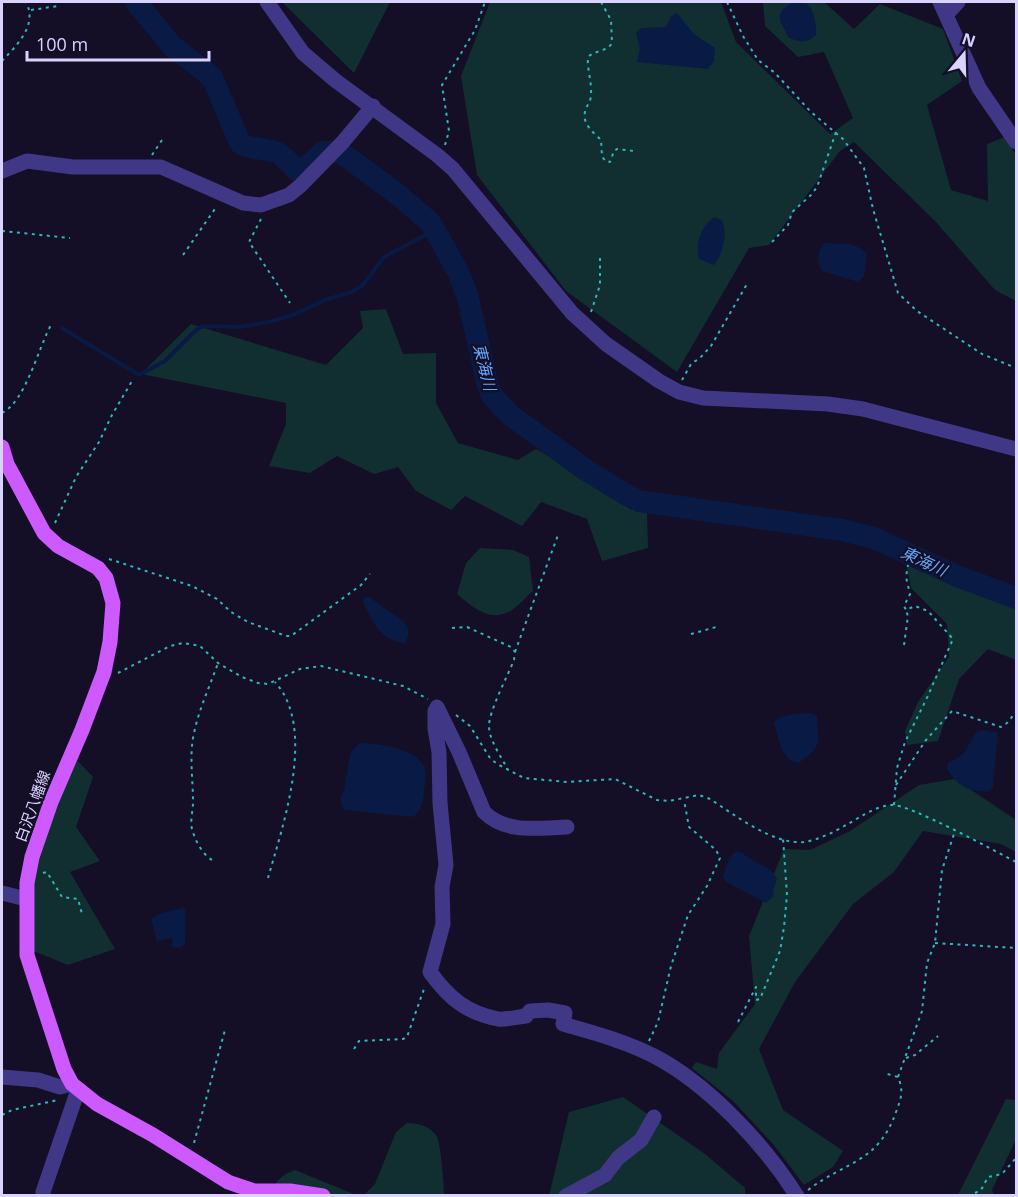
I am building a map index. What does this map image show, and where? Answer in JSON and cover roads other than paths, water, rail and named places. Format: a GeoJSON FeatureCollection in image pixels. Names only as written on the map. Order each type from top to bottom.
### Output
{"type":"FeatureCollection","features":[{"type":"Feature","properties":{"kind":"main road","name":"白沢八幡線"},"geometry":{"type":"LineString","coordinates":[[2,447],[4,464],[44,533],[58,546],[98,568],[106,578],[112,596],[111,642],[104,672],[51,802],[33,857],[27,892],[27,954],[49,1028],[75,1091]]}},
{"type":"Feature","properties":{"kind":"main road"},"geometry":{"type":"LineString","coordinates":[[75,1091],[153,1135],[228,1182],[254,1193],[290,1191],[323,1196]]}},
{"type":"Feature","properties":{"kind":"street"},"geometry":{"type":"LineString","coordinates":[[267,2],[303,53],[336,81],[373,106],[453,169],[572,313],[606,344],[659,381],[679,392],[704,398],[828,404],[863,410],[1017,449]]}},
{"type":"Feature","properties":{"kind":"street"},"geometry":{"type":"LineString","coordinates":[[958,2],[943,8],[979,88],[1017,142]]}},
{"type":"Feature","properties":{"kind":"street"},"geometry":{"type":"LineString","coordinates":[[2,171],[27,161],[73,168],[161,167],[243,203],[261,205],[289,195],[328,158],[373,106]]}},
{"type":"Feature","properties":{"kind":"street"},"geometry":{"type":"LineString","coordinates":[[567,827],[511,828],[491,819],[484,812],[437,707],[435,729],[439,752],[440,803],[446,865],[442,887],[443,924],[430,972],[452,998],[474,1011],[499,1019],[526,1016],[530,1011],[538,1010],[565,1013],[563,1024],[624,1042],[677,1069],[714,1100],[755,1140],[799,1196]]}},
{"type":"Feature","properties":{"kind":"street"},"geometry":{"type":"LineString","coordinates":[[2,893],[27,892]]}},
{"type":"Feature","properties":{"kind":"street"},"geometry":{"type":"LineString","coordinates":[[2,1077],[38,1080],[75,1091],[46,1194]]}},
{"type":"Feature","properties":{"kind":"street"},"geometry":{"type":"LineString","coordinates":[[566,1196],[604,1175],[618,1158],[641,1140],[654,1117]]}},
{"type":"Feature","properties":{"kind":"water"},"geometry":{"type":"Polygon","coordinates":[[[793,2],[804,2],[812,11],[816,35],[809,40],[800,41],[789,38],[780,21],[783,9],[793,2]]]}},
{"type":"Feature","properties":{"kind":"water"},"geometry":{"type":"Polygon","coordinates":[[[677,13],[694,34],[715,48],[714,61],[708,69],[637,62],[640,49],[636,33],[641,28],[666,27],[671,16],[677,13]]]}},
{"type":"Feature","properties":{"kind":"water"},"geometry":{"type":"Polygon","coordinates":[[[714,217],[722,220],[725,231],[722,249],[714,265],[699,259],[698,247],[702,230],[714,217]]]}},
{"type":"Feature","properties":{"kind":"water"},"geometry":{"type":"Polygon","coordinates":[[[825,242],[851,244],[867,254],[864,276],[858,282],[822,271],[818,256],[825,242]]]}},
{"type":"Feature","properties":{"kind":"water"},"geometry":{"type":"Polygon","coordinates":[[[368,596],[404,622],[409,632],[406,643],[390,639],[378,630],[363,602],[368,596]]]}},
{"type":"Feature","properties":{"kind":"water"},"geometry":{"type":"Polygon","coordinates":[[[811,713],[817,716],[818,744],[799,763],[793,762],[784,754],[774,724],[785,716],[811,713]]]}},
{"type":"Feature","properties":{"kind":"water"},"geometry":{"type":"Polygon","coordinates":[[[977,731],[998,733],[993,788],[987,792],[964,786],[955,780],[947,769],[948,763],[966,750],[977,731]]]}},
{"type":"Feature","properties":{"kind":"water"},"geometry":{"type":"Polygon","coordinates":[[[361,743],[385,745],[403,750],[423,764],[426,774],[424,796],[418,813],[412,817],[344,810],[340,799],[344,791],[349,760],[352,750],[361,743]]]}},
{"type":"Feature","properties":{"kind":"water"},"geometry":{"type":"Polygon","coordinates":[[[737,851],[767,867],[777,879],[773,891],[774,896],[766,903],[726,882],[723,876],[725,869],[737,851]]]}},
{"type":"Feature","properties":{"kind":"water"},"geometry":{"type":"Polygon","coordinates":[[[184,908],[186,912],[185,944],[180,948],[171,947],[173,938],[157,941],[151,919],[161,913],[184,908]]]}},
{"type":"Feature","properties":{"kind":"waterway","name":"東海川"},"geometry":{"type":"LineString","coordinates":[[136,2],[172,46],[212,77],[240,143],[278,153],[300,173],[323,152],[340,152],[396,193],[431,223],[458,272],[467,294],[488,386],[493,397],[510,415],[586,470],[639,501],[842,530],[874,538],[957,576],[1016,598]]}},
{"type":"Feature","properties":{"kind":"waterway"},"geometry":{"type":"LineString","coordinates":[[62,328],[139,375],[165,361],[197,329],[203,326],[240,327],[269,322],[352,292],[363,285],[384,257],[435,230]]}}]}
